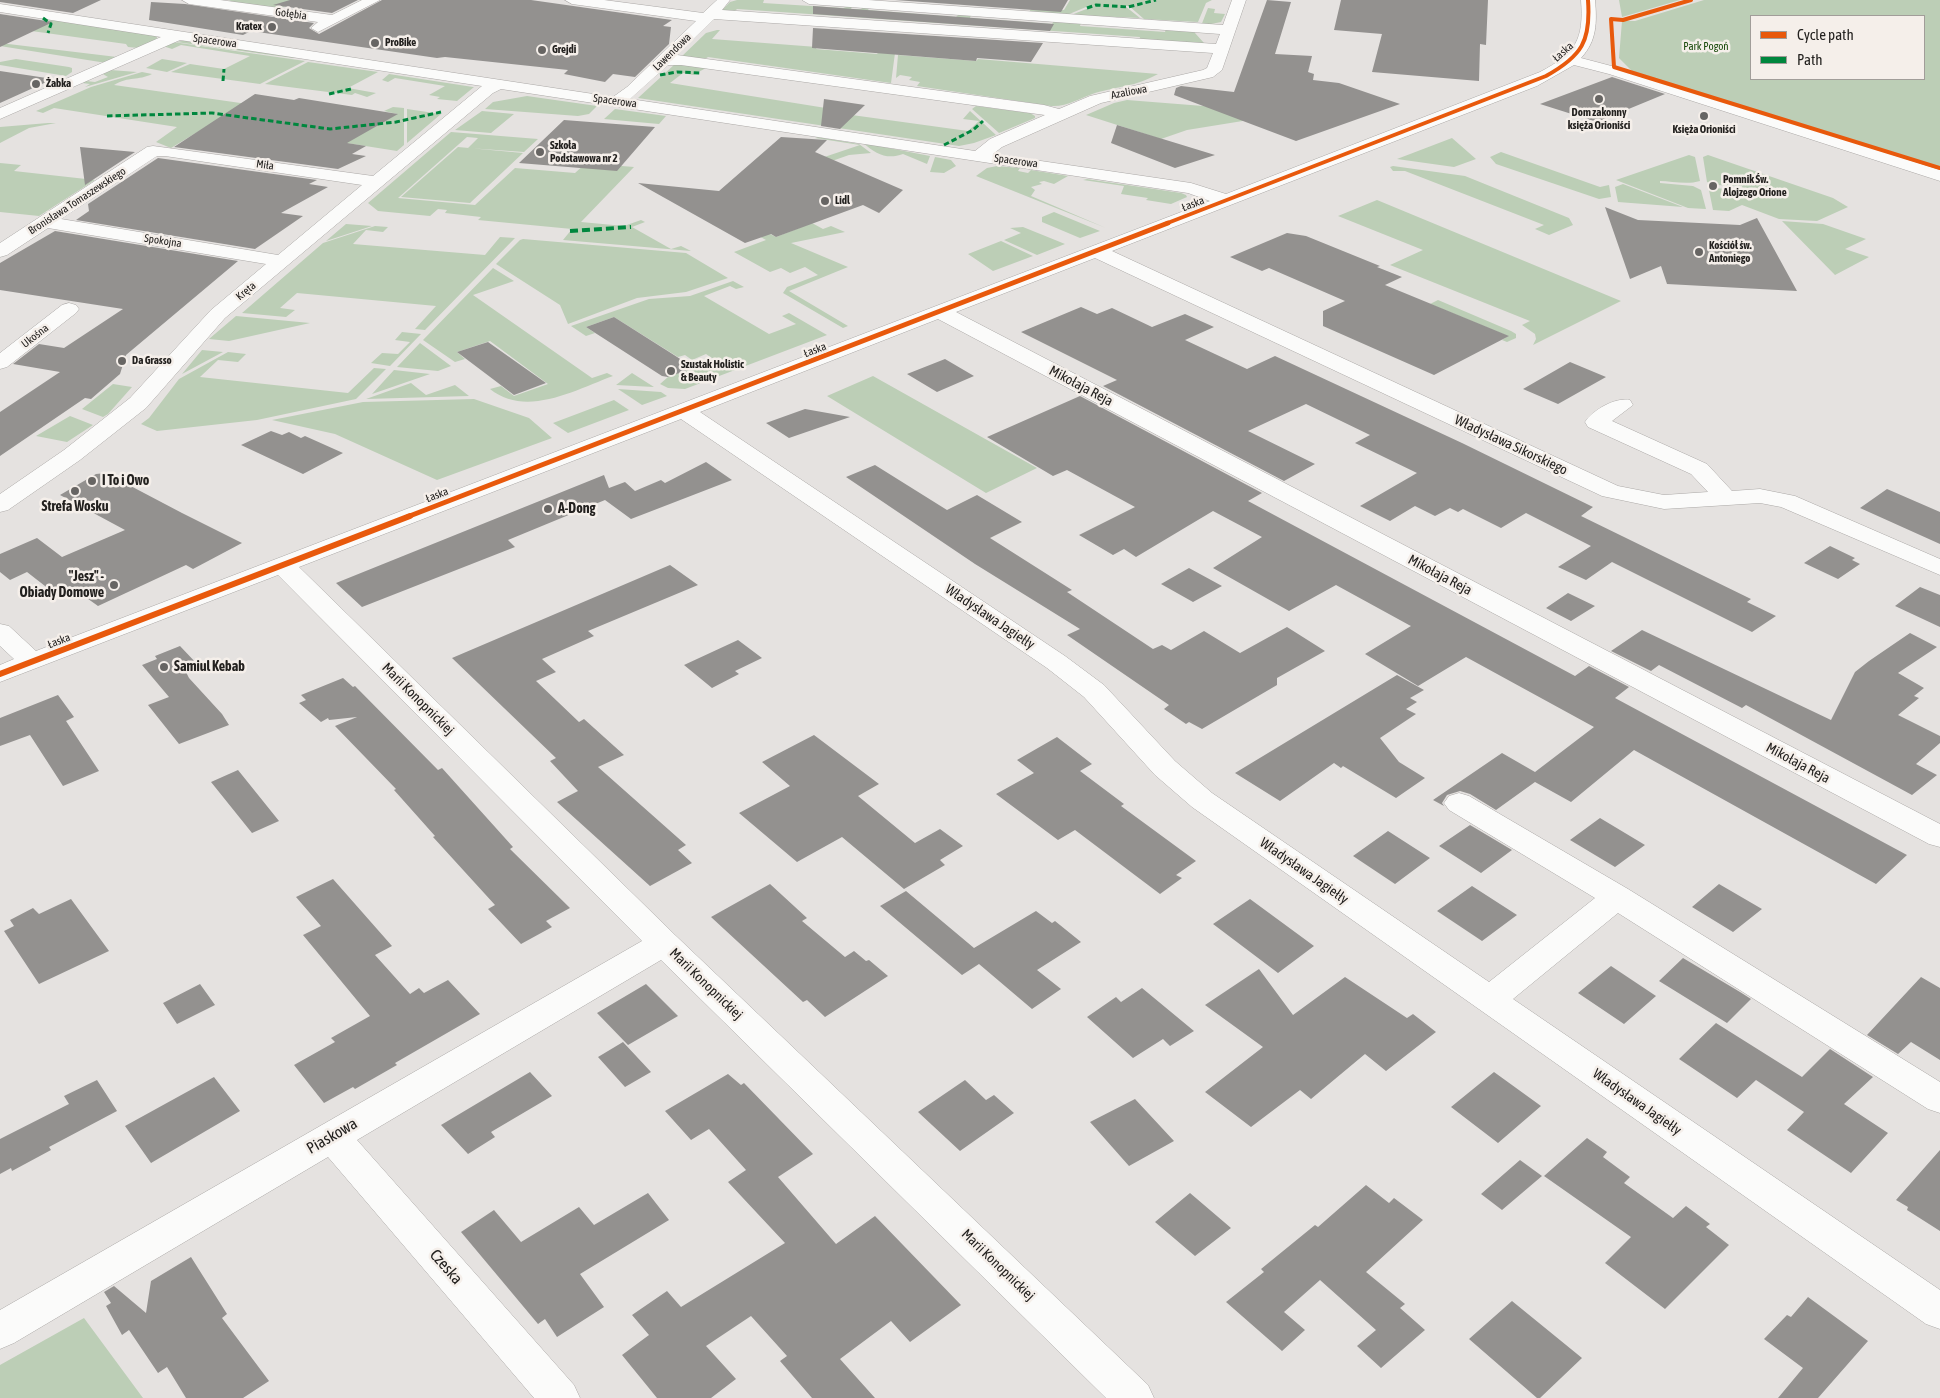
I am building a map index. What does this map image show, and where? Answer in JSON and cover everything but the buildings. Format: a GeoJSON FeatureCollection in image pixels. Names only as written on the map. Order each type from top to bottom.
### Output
{"type":"FeatureCollection","features":[{"type":"Feature","properties":{"kind":"street","name":"Gołębia"},"geometry":{"type":"LineString","coordinates":[[189,0],[334,20]]}},
{"type":"Feature","properties":{"kind":"street"},"geometry":{"type":"LineString","coordinates":[[309,32],[373,0]]}},
{"type":"Feature","properties":{"kind":"street"},"geometry":{"type":"LineString","coordinates":[[572,0],[709,16],[1222,50]]}},
{"type":"Feature","properties":{"kind":"street","name":"Lawendowa"},"geometry":{"type":"LineString","coordinates":[[616,101],[633,90],[726,0]]}},
{"type":"Feature","properties":{"kind":"street"},"geometry":{"type":"LineString","coordinates":[[809,0],[1229,30]]}},
{"type":"Feature","properties":{"kind":"street","name":"Azaliowa"},"geometry":{"type":"LineString","coordinates":[[980,156],[996,143],[1105,97],[1208,74],[1214,70],[1239,0]]}},
{"type":"Feature","properties":{"kind":"street","name":"Łaska"},"geometry":{"type":"LineString","coordinates":[[0,674],[1098,252],[1531,83],[1558,70],[1571,60],[1583,46],[1588,37],[1590,18],[1588,0]]}},
{"type":"Feature","properties":{"kind":"street","name":"Spacerowa"},"geometry":{"type":"LineString","coordinates":[[0,8],[1191,188],[1228,201]]}},
{"type":"Feature","properties":{"kind":"street"},"geometry":{"type":"LineString","coordinates":[[0,114],[178,35]]}},
{"type":"Feature","properties":{"kind":"street"},"geometry":{"type":"LineString","coordinates":[[274,49],[292,40]]}},
{"type":"Feature","properties":{"kind":"street"},"geometry":{"type":"LineString","coordinates":[[664,60],[700,63],[1061,114]]}},
{"type":"Feature","properties":{"kind":"street"},"geometry":{"type":"LineString","coordinates":[[1571,60],[1614,71],[1940,176]]}},
{"type":"Feature","properties":{"kind":"street","name":"Kręta"},"geometry":{"type":"LineString","coordinates":[[0,505],[72,455],[138,403],[218,314],[486,90],[499,84]]}},
{"type":"Feature","properties":{"kind":"street","name":"Miła"},"geometry":{"type":"LineString","coordinates":[[153,151],[165,151],[377,182]]}},
{"type":"Feature","properties":{"kind":"street","name":"Bronisława Tomaszewskiego"},"geometry":{"type":"LineString","coordinates":[[0,251],[153,151]]}},
{"type":"Feature","properties":{"kind":"street","name":"Spokojna"},"geometry":{"type":"LineString","coordinates":[[45,222],[282,261]]}},
{"type":"Feature","properties":{"kind":"street","name":"Władysława Sikorskiego"},"geometry":{"type":"LineString","coordinates":[[1098,252],[1610,491],[1642,500],[1664,502],[1760,496],[1787,501],[1940,568]]}},
{"type":"Feature","properties":{"kind":"street","name":"Ukośna"},"geometry":{"type":"LineString","coordinates":[[0,362],[70,309]]}},
{"type":"Feature","properties":{"kind":"street","name":"Mikołaja Reja"},"geometry":{"type":"LineString","coordinates":[[940,312],[1940,837]]}},
{"type":"Feature","properties":{"kind":"street"},"geometry":{"type":"LineString","coordinates":[[1622,405],[1596,422],[1699,469],[1726,498]]}},
{"type":"Feature","properties":{"kind":"street","name":"Władysława Jagiełły"},"geometry":{"type":"LineString","coordinates":[[684,411],[1056,662],[1094,691],[1165,768],[1202,800],[1940,1312]]}},
{"type":"Feature","properties":{"kind":"street","name":"Marii Konopnickiej"},"geometry":{"type":"LineString","coordinates":[[282,565],[664,944],[1134,1398]]}},
{"type":"Feature","properties":{"kind":"street"},"geometry":{"type":"LineString","coordinates":[[0,632],[32,662]]}},
{"type":"Feature","properties":{"kind":"street"},"geometry":{"type":"LineString","coordinates":[[1459,803],[1617,897],[1940,1099]]}},
{"type":"Feature","properties":{"kind":"street"},"geometry":{"type":"LineString","coordinates":[[1489,1000],[1617,897]]}},
{"type":"Feature","properties":{"kind":"street","name":"Piaskowa"},"geometry":{"type":"LineString","coordinates":[[0,1331],[664,944]]}},
{"type":"Feature","properties":{"kind":"street","name":"Czeska"},"geometry":{"type":"LineString","coordinates":[[332,1136],[560,1398]]}},
{"type":"Feature","properties":{"kind":"green space"},"geometry":{"type":"Polygon","coordinates":[[[231,0],[299,0],[279,9],[226,2],[231,0]]]}},
{"type":"Feature","properties":{"kind":"green space"},"geometry":{"type":"Polygon","coordinates":[[[737,0],[764,0],[763,3],[843,8],[853,5],[851,9],[861,9],[864,6],[870,7],[868,10],[956,17],[959,14],[971,15],[970,18],[1052,24],[1054,21],[1081,23],[1080,26],[1165,32],[1166,29],[1195,30],[1195,33],[1204,43],[1139,42],[1140,37],[737,9],[733,13],[722,10],[730,2],[737,0]]]}},
{"type":"Feature","properties":{"kind":"green space"},"geometry":{"type":"Polygon","coordinates":[[[1070,0],[1212,0],[1206,3],[1198,22],[1144,19],[1129,6],[1125,6],[1140,18],[1071,15],[1089,8],[1086,7],[1067,15],[1029,12],[1031,9],[1064,10],[1070,0]]]}},
{"type":"Feature","properties":{"kind":"green space"},"geometry":{"type":"Polygon","coordinates":[[[1619,0],[1680,0],[1622,17],[1619,0]]]}},
{"type":"Feature","properties":{"kind":"green space","name":"Park Pogoń"},"geometry":{"type":"Polygon","coordinates":[[[1704,0],[1940,0],[1940,170],[1632,71],[1619,58],[1622,21],[1635,21],[1704,0]]]}},
{"type":"Feature","properties":{"kind":"green space"},"geometry":{"type":"Polygon","coordinates":[[[1208,8],[1215,9],[1214,13],[1225,14],[1221,22],[1201,26],[1208,8]]]}},
{"type":"Feature","properties":{"kind":"green space"},"geometry":{"type":"Polygon","coordinates":[[[55,20],[157,37],[156,41],[139,48],[128,47],[126,44],[24,30],[41,21],[55,20]]]}},
{"type":"Feature","properties":{"kind":"green space"},"geometry":{"type":"Polygon","coordinates":[[[720,30],[712,39],[817,47],[816,49],[877,54],[885,44],[895,53],[891,83],[708,57],[702,61],[680,58],[706,33],[720,30]]]}},
{"type":"Feature","properties":{"kind":"green space"},"geometry":{"type":"Polygon","coordinates":[[[188,40],[297,56],[293,58],[176,42],[188,40]]]}},
{"type":"Feature","properties":{"kind":"green space"},"geometry":{"type":"Polygon","coordinates":[[[173,42],[305,61],[260,84],[171,72],[190,64],[224,69],[250,56],[181,45],[172,49],[163,46],[173,42]]]}},
{"type":"Feature","properties":{"kind":"green space"},"geometry":{"type":"Polygon","coordinates":[[[0,43],[117,57],[106,62],[100,62],[0,46],[0,43]]]}},
{"type":"Feature","properties":{"kind":"green space"},"geometry":{"type":"Polygon","coordinates":[[[898,55],[976,61],[978,59],[1158,74],[1134,84],[1095,93],[1068,104],[1051,106],[917,86],[920,82],[909,80],[912,77],[900,75],[896,78],[898,55]]]}},
{"type":"Feature","properties":{"kind":"green space"},"geometry":{"type":"Polygon","coordinates":[[[16,59],[69,67],[72,68],[72,72],[66,76],[0,65],[0,62],[16,59]]]}},
{"type":"Feature","properties":{"kind":"green space"},"geometry":{"type":"Polygon","coordinates":[[[162,59],[187,63],[167,72],[146,68],[162,59]]]}},
{"type":"Feature","properties":{"kind":"green space"},"geometry":{"type":"Polygon","coordinates":[[[308,62],[378,72],[348,88],[376,93],[367,97],[355,93],[352,95],[265,84],[308,62]]]}},
{"type":"Feature","properties":{"kind":"green space"},"geometry":{"type":"Polygon","coordinates":[[[675,64],[706,68],[693,75],[683,73],[670,83],[832,109],[830,112],[968,131],[979,121],[963,119],[970,111],[996,135],[959,146],[638,98],[675,64]]]}},
{"type":"Feature","properties":{"kind":"green space"},"geometry":{"type":"Polygon","coordinates":[[[110,70],[137,72],[85,87],[90,84],[82,83],[86,81],[95,82],[108,77],[101,73],[110,70]]]}},
{"type":"Feature","properties":{"kind":"green space"},"geometry":{"type":"Polygon","coordinates":[[[142,72],[152,74],[124,80],[114,85],[381,123],[397,114],[384,111],[393,107],[404,108],[404,145],[397,151],[214,122],[171,148],[156,142],[177,127],[54,108],[43,113],[36,111],[91,87],[142,72]]]}},
{"type":"Feature","properties":{"kind":"green space"},"geometry":{"type":"Polygon","coordinates":[[[389,74],[474,87],[457,101],[437,99],[440,97],[429,95],[445,86],[395,78],[388,82],[382,80],[389,74]]]}},
{"type":"Feature","properties":{"kind":"green space"},"geometry":{"type":"Polygon","coordinates":[[[527,96],[597,106],[589,114],[578,116],[485,109],[493,102],[527,96]]]}},
{"type":"Feature","properties":{"kind":"green space"},"geometry":{"type":"Polygon","coordinates":[[[1127,100],[1292,113],[1187,130],[1161,139],[1086,115],[1114,103],[1127,100]]]}},
{"type":"Feature","properties":{"kind":"green space"},"geometry":{"type":"Polygon","coordinates":[[[976,106],[1030,113],[1035,118],[999,133],[972,109],[976,106]]]}},
{"type":"Feature","properties":{"kind":"green space"},"geometry":{"type":"Polygon","coordinates":[[[407,109],[441,114],[407,143],[407,109]]]}},
{"type":"Feature","properties":{"kind":"green space"},"geometry":{"type":"Polygon","coordinates":[[[615,109],[666,116],[659,124],[604,119],[615,109]]]}},
{"type":"Feature","properties":{"kind":"green space"},"geometry":{"type":"Polygon","coordinates":[[[482,111],[514,114],[491,133],[455,130],[482,111]]]}},
{"type":"Feature","properties":{"kind":"green space"},"geometry":{"type":"Polygon","coordinates":[[[56,123],[29,128],[0,143],[0,127],[56,123]]]}},
{"type":"Feature","properties":{"kind":"green space"},"geometry":{"type":"Polygon","coordinates":[[[451,132],[538,139],[524,152],[468,148],[478,138],[467,137],[398,198],[475,205],[515,168],[575,173],[586,163],[634,167],[581,222],[624,226],[641,220],[645,222],[632,227],[671,249],[681,246],[691,251],[563,240],[572,229],[478,220],[481,217],[445,213],[447,210],[438,209],[430,216],[378,211],[368,203],[451,132]]]}},
{"type":"Feature","properties":{"kind":"green space"},"geometry":{"type":"Polygon","coordinates":[[[815,138],[859,144],[871,153],[849,155],[761,186],[726,212],[776,237],[812,223],[823,229],[831,226],[845,232],[791,243],[848,267],[789,291],[848,326],[843,328],[783,293],[787,287],[818,275],[805,267],[790,273],[781,268],[770,272],[734,252],[766,240],[694,201],[860,145],[815,138]]]}},
{"type":"Feature","properties":{"kind":"green space"},"geometry":{"type":"Polygon","coordinates":[[[1452,138],[1476,159],[1454,167],[1397,159],[1452,138]]]}},
{"type":"Feature","properties":{"kind":"green space"},"geometry":{"type":"Polygon","coordinates":[[[863,143],[930,156],[927,164],[903,154],[897,156],[882,155],[863,143]]]}},
{"type":"Feature","properties":{"kind":"green space"},"geometry":{"type":"Polygon","coordinates":[[[458,147],[523,153],[470,203],[401,197],[458,147]]]}},
{"type":"Feature","properties":{"kind":"green space"},"geometry":{"type":"Polygon","coordinates":[[[1501,152],[1600,187],[1609,185],[1611,197],[1599,199],[1496,164],[1490,157],[1501,152]]]}},
{"type":"Feature","properties":{"kind":"green space"},"geometry":{"type":"Polygon","coordinates":[[[1689,155],[1695,157],[1700,181],[1685,183],[1660,181],[1660,183],[1693,186],[1701,190],[1706,209],[1688,208],[1616,180],[1689,155]]]}},
{"type":"Feature","properties":{"kind":"green space"},"geometry":{"type":"Polygon","coordinates":[[[1708,155],[1833,198],[1848,207],[1817,221],[1779,219],[1742,205],[1729,211],[1713,210],[1709,190],[1716,188],[1743,191],[1742,186],[1716,185],[1707,182],[1703,157],[1708,155]]]}},
{"type":"Feature","properties":{"kind":"green space"},"geometry":{"type":"Polygon","coordinates":[[[935,157],[951,160],[956,166],[944,173],[930,172],[935,157]]]}},
{"type":"Feature","properties":{"kind":"green space"},"geometry":{"type":"Polygon","coordinates":[[[0,163],[21,165],[14,171],[95,180],[39,216],[0,212],[0,163]]]}},
{"type":"Feature","properties":{"kind":"green space"},"geometry":{"type":"Polygon","coordinates":[[[997,166],[1020,168],[1018,171],[1028,173],[1031,170],[1068,176],[1054,184],[1044,181],[1039,182],[1042,184],[1031,187],[1035,190],[1031,196],[1106,228],[976,176],[987,168],[997,166]]]}},
{"type":"Feature","properties":{"kind":"green space"},"geometry":{"type":"Polygon","coordinates":[[[1390,167],[1465,176],[1569,218],[1573,225],[1549,235],[1535,229],[1544,225],[1405,171],[1393,171],[1390,167]]]}},
{"type":"Feature","properties":{"kind":"green space"},"geometry":{"type":"Polygon","coordinates":[[[1087,179],[1181,193],[1187,197],[1171,204],[1146,200],[1148,198],[1121,194],[1124,186],[1083,180],[1087,179]]]}},
{"type":"Feature","properties":{"kind":"green space"},"geometry":{"type":"Polygon","coordinates":[[[1623,184],[1683,207],[1618,202],[1615,187],[1623,184]]]}},
{"type":"Feature","properties":{"kind":"green space"},"geometry":{"type":"Polygon","coordinates":[[[1377,200],[1621,301],[1533,345],[1536,339],[1535,334],[1522,325],[1530,321],[1390,265],[1423,250],[1338,216],[1377,200]]]}},
{"type":"Feature","properties":{"kind":"green space"},"geometry":{"type":"Polygon","coordinates":[[[1054,212],[1100,231],[1080,238],[1042,222],[1042,217],[1054,212]]]}},
{"type":"Feature","properties":{"kind":"green space"},"geometry":{"type":"Polygon","coordinates":[[[1782,221],[1823,224],[1866,239],[1845,249],[1869,257],[1835,275],[1782,221]]]}},
{"type":"Feature","properties":{"kind":"green space"},"geometry":{"type":"Polygon","coordinates":[[[346,224],[372,226],[326,241],[346,224]]]}},
{"type":"Feature","properties":{"kind":"green space"},"geometry":{"type":"Polygon","coordinates":[[[375,226],[388,227],[383,232],[366,230],[353,244],[485,255],[500,237],[515,238],[425,330],[415,329],[436,306],[297,293],[280,308],[295,310],[286,317],[242,313],[323,243],[375,226]]]}},
{"type":"Feature","properties":{"kind":"green space"},"geometry":{"type":"Polygon","coordinates":[[[1023,227],[1065,244],[1037,255],[1004,240],[1021,233],[1010,228],[1023,227]]]}},
{"type":"Feature","properties":{"kind":"green space"},"geometry":{"type":"Polygon","coordinates":[[[523,239],[686,253],[728,278],[686,292],[637,298],[568,324],[560,305],[496,264],[523,239]]]}},
{"type":"Feature","properties":{"kind":"green space"},"geometry":{"type":"Polygon","coordinates":[[[1001,241],[1033,256],[993,271],[968,254],[1001,241]]]}},
{"type":"Feature","properties":{"kind":"green space"},"geometry":{"type":"Polygon","coordinates":[[[493,268],[514,281],[473,295],[592,378],[607,373],[613,376],[551,399],[519,401],[504,397],[490,389],[501,386],[514,396],[548,384],[490,341],[457,352],[465,359],[455,362],[423,340],[493,268]]]}},
{"type":"Feature","properties":{"kind":"green space"},"geometry":{"type":"Polygon","coordinates":[[[733,281],[744,287],[736,289],[730,286],[704,296],[769,334],[796,324],[782,316],[789,313],[827,335],[685,389],[668,388],[660,384],[668,377],[715,360],[706,354],[692,360],[685,355],[678,357],[614,317],[586,327],[595,333],[586,336],[571,326],[649,299],[690,296],[733,281]]]}},
{"type":"Feature","properties":{"kind":"green space"},"geometry":{"type":"Polygon","coordinates":[[[1438,300],[1511,331],[1516,334],[1516,338],[1507,342],[1502,340],[1508,336],[1430,304],[1438,300]]]}},
{"type":"Feature","properties":{"kind":"green space"},"geometry":{"type":"Polygon","coordinates":[[[236,316],[310,323],[229,341],[209,339],[236,316]]]}},
{"type":"Feature","properties":{"kind":"green space"},"geometry":{"type":"Polygon","coordinates":[[[402,332],[421,334],[390,366],[371,363],[382,353],[398,354],[410,342],[395,340],[402,332]]]}},
{"type":"Feature","properties":{"kind":"green space"},"geometry":{"type":"Polygon","coordinates":[[[420,343],[451,366],[438,371],[397,367],[420,343]]]}},
{"type":"Feature","properties":{"kind":"green space"},"geometry":{"type":"Polygon","coordinates":[[[202,350],[223,352],[182,374],[202,350]]]}},
{"type":"Feature","properties":{"kind":"green space"},"geometry":{"type":"Polygon","coordinates":[[[228,352],[246,354],[238,362],[218,360],[200,377],[348,393],[374,368],[386,369],[356,399],[257,420],[157,431],[141,424],[149,418],[179,379],[228,352]]]}},
{"type":"Feature","properties":{"kind":"green space"},"geometry":{"type":"Polygon","coordinates":[[[394,370],[430,374],[372,394],[394,370]]]}},
{"type":"Feature","properties":{"kind":"green space"},"geometry":{"type":"Polygon","coordinates":[[[632,373],[654,387],[616,385],[632,373]]]}},
{"type":"Feature","properties":{"kind":"green space"},"geometry":{"type":"Polygon","coordinates":[[[873,376],[1037,468],[986,493],[827,396],[873,376]]]}},
{"type":"Feature","properties":{"kind":"green space"},"geometry":{"type":"Polygon","coordinates":[[[411,383],[426,395],[455,385],[469,396],[366,399],[411,383]]]}},
{"type":"Feature","properties":{"kind":"green space"},"geometry":{"type":"Polygon","coordinates":[[[113,384],[132,387],[108,414],[103,417],[82,409],[113,384]]]}},
{"type":"Feature","properties":{"kind":"green space"},"geometry":{"type":"Polygon","coordinates":[[[618,389],[661,392],[667,396],[642,405],[618,389]]]}},
{"type":"Feature","properties":{"kind":"green space"},"geometry":{"type":"Polygon","coordinates":[[[474,399],[529,418],[552,438],[437,480],[335,434],[272,420],[363,402],[474,399]]]}},
{"type":"Feature","properties":{"kind":"green space"},"geometry":{"type":"Polygon","coordinates":[[[614,400],[629,410],[568,433],[553,423],[614,400]]]}},
{"type":"Feature","properties":{"kind":"green space"},"geometry":{"type":"Polygon","coordinates":[[[70,416],[93,425],[67,442],[36,436],[70,416]]]}},
{"type":"Feature","properties":{"kind":"green space"},"geometry":{"type":"Polygon","coordinates":[[[84,1318],[143,1398],[0,1398],[0,1365],[84,1318]]]}},
{"type":"Feature","properties":{"kind":"marked path"},"geometry":{"type":"LineString","coordinates":[[1087,8],[1096,5],[1128,7],[1156,0]]}},
{"type":"Feature","properties":{"kind":"marked path"},"geometry":{"type":"LineString","coordinates":[[43,18],[51,24],[48,33]]}},
{"type":"Feature","properties":{"kind":"marked path"},"geometry":{"type":"LineString","coordinates":[[223,81],[224,69]]}},
{"type":"Feature","properties":{"kind":"marked path"},"geometry":{"type":"LineString","coordinates":[[660,75],[677,72],[701,73]]}},
{"type":"Feature","properties":{"kind":"marked path"},"geometry":{"type":"LineString","coordinates":[[329,94],[351,89]]}},
{"type":"Feature","properties":{"kind":"marked path"},"geometry":{"type":"LineString","coordinates":[[107,116],[212,113],[330,129],[396,122],[441,112]]}},
{"type":"Feature","properties":{"kind":"marked path"},"geometry":{"type":"LineString","coordinates":[[944,145],[973,130],[983,121]]}},
{"type":"Feature","properties":{"kind":"marked path"},"geometry":{"type":"LineString","coordinates":[[570,231],[631,227]]}},
{"type":"Feature","properties":{"kind":"cycle path"},"geometry":{"type":"LineString","coordinates":[[0,674],[1531,83],[1559,69],[1578,53],[1588,32],[1588,0]]}},
{"type":"Feature","properties":{"kind":"cycle path"},"geometry":{"type":"LineString","coordinates":[[1691,0],[1623,20],[1611,19],[1614,67],[1940,168]]}},
{"type":"Feature","properties":{"kind":"place","name":"Kratex"},"geometry":{"type":"Point","coordinates":[272,27]}},
{"type":"Feature","properties":{"kind":"place","name":"ProBike"},"geometry":{"type":"Point","coordinates":[375,43]}},
{"type":"Feature","properties":{"kind":"place","name":"Grejdi"},"geometry":{"type":"Point","coordinates":[542,50]}},
{"type":"Feature","properties":{"kind":"place","name":"Żabka"},"geometry":{"type":"Point","coordinates":[36,84]}},
{"type":"Feature","properties":{"kind":"place","name":"Dom zakonny księża Orioniści"},"geometry":{"type":"Point","coordinates":[1599,99]}},
{"type":"Feature","properties":{"kind":"place","name":"Księża Orioniści"},"geometry":{"type":"Point","coordinates":[1704,116]}},
{"type":"Feature","properties":{"kind":"place","name":"Szkoła Podstawowa nr 2"},"geometry":{"type":"Point","coordinates":[540,152]}},
{"type":"Feature","properties":{"kind":"place","name":"Pomnik Św. Alojzego Orione"},"geometry":{"type":"Point","coordinates":[1713,186]}},
{"type":"Feature","properties":{"kind":"place","name":"Lidl"},"geometry":{"type":"Point","coordinates":[825,201]}},
{"type":"Feature","properties":{"kind":"place","name":"Kościół św. Antoniego"},"geometry":{"type":"Point","coordinates":[1699,252]}},
{"type":"Feature","properties":{"kind":"place","name":"Da Grasso"},"geometry":{"type":"Point","coordinates":[122,361]}},
{"type":"Feature","properties":{"kind":"place","name":"Szustak Holistic & Beauty"},"geometry":{"type":"Point","coordinates":[671,371]}},
{"type":"Feature","properties":{"kind":"place","name":"I To i Owo"},"geometry":{"type":"Point","coordinates":[92,481]}},
{"type":"Feature","properties":{"kind":"place","name":"Strefa Wosku"},"geometry":{"type":"Point","coordinates":[75,491]}},
{"type":"Feature","properties":{"kind":"place","name":"A-Dong"},"geometry":{"type":"Point","coordinates":[548,509]}},
{"type":"Feature","properties":{"kind":"place","name":"\"Jesz\" - Obiady Domowe"},"geometry":{"type":"Point","coordinates":[114,585]}},
{"type":"Feature","properties":{"kind":"place","name":"Samiul Kebab"},"geometry":{"type":"Point","coordinates":[164,667]}}]}
